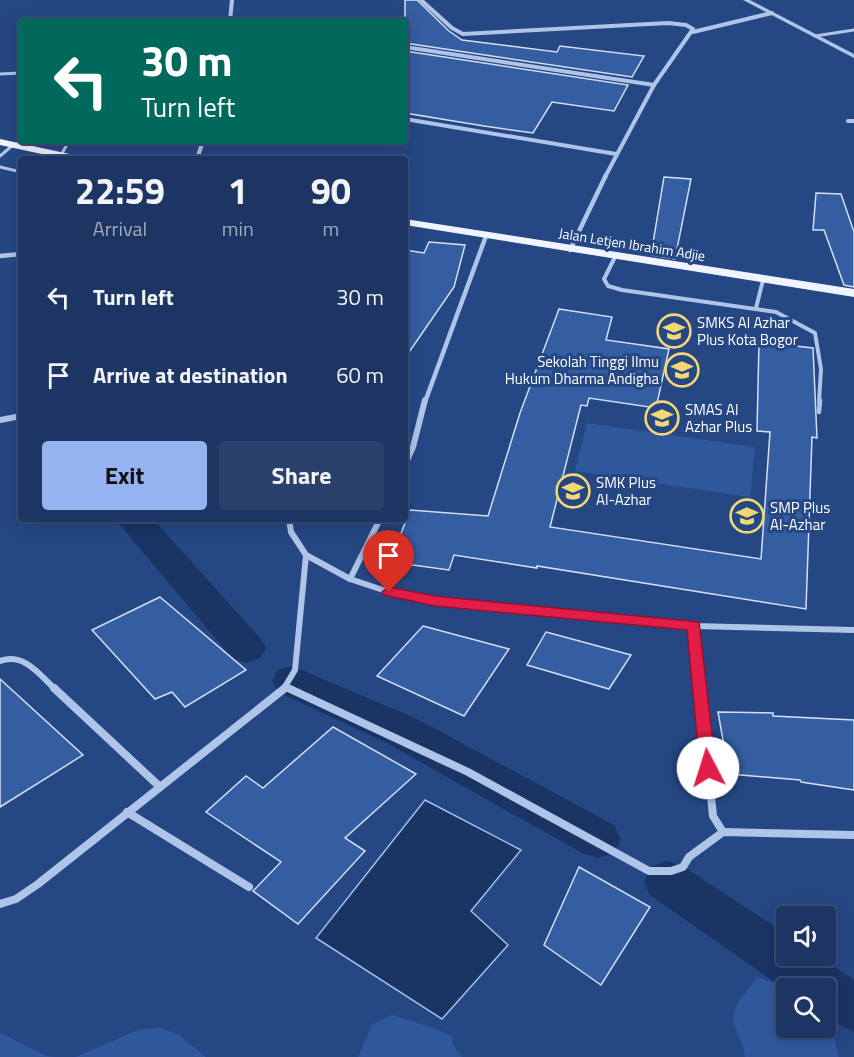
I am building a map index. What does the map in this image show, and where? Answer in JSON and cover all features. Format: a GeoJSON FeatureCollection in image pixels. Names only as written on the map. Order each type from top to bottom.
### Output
{"type":"FeatureCollection","features":[{"type":"Feature","properties":{"kind":"main road"},"geometry":{"type":"LineString","coordinates":[[0,142],[66,156]]}},
{"type":"Feature","properties":{"kind":"main road","name":"Jalan Letjen Ibrahim Adjie"},"geometry":{"type":"LineString","coordinates":[[408,223],[570,250],[854,293]]}},
{"type":"Feature","properties":{"kind":"street"},"geometry":{"type":"LineString","coordinates":[[230,18],[232,0]]}},
{"type":"Feature","properties":{"kind":"street"},"geometry":{"type":"LineString","coordinates":[[421,0],[452,28],[463,34],[668,23],[686,25],[693,29],[693,32]]}},
{"type":"Feature","properties":{"kind":"street"},"geometry":{"type":"LineString","coordinates":[[746,0],[854,56]]}},
{"type":"Feature","properties":{"kind":"street"},"geometry":{"type":"LineString","coordinates":[[570,250],[616,154],[654,85],[693,32],[772,13]]}},
{"type":"Feature","properties":{"kind":"street"},"geometry":{"type":"LineString","coordinates":[[408,47],[654,85]]}},
{"type":"Feature","properties":{"kind":"street"},"geometry":{"type":"LineString","coordinates":[[408,119],[616,154]]}},
{"type":"Feature","properties":{"kind":"street"},"geometry":{"type":"LineString","coordinates":[[848,121],[854,121]]}},
{"type":"Feature","properties":{"kind":"street"},"geometry":{"type":"LineString","coordinates":[[408,458],[430,383],[486,236]]}},
{"type":"Feature","properties":{"kind":"street"},"geometry":{"type":"LineString","coordinates":[[0,256],[18,254]]}},
{"type":"Feature","properties":{"kind":"street"},"geometry":{"type":"LineString","coordinates":[[0,420],[18,417]]}},
{"type":"Feature","properties":{"kind":"street"},"geometry":{"type":"LineString","coordinates":[[289,522],[291,532],[306,555],[350,579],[389,592],[435,601],[694,626],[854,630]]}},
{"type":"Feature","properties":{"kind":"street"},"geometry":{"type":"LineString","coordinates":[[350,579],[378,522]]}},
{"type":"Feature","properties":{"kind":"street"},"geometry":{"type":"LineString","coordinates":[[0,904],[16,899],[38,884],[159,786],[224,739],[286,687],[295,670],[306,555]]}},
{"type":"Feature","properties":{"kind":"street"},"geometry":{"type":"LineString","coordinates":[[694,626],[713,816],[723,832]]}},
{"type":"Feature","properties":{"kind":"street"},"geometry":{"type":"LineString","coordinates":[[0,661],[11,656],[17,657],[32,667],[159,786]]}},
{"type":"Feature","properties":{"kind":"street"},"geometry":{"type":"LineString","coordinates":[[286,687],[468,772],[649,871],[671,871],[683,867],[689,857],[723,832],[854,835]]}},
{"type":"Feature","properties":{"kind":"street"},"geometry":{"type":"LineString","coordinates":[[127,812],[249,887]]}},
{"type":"Feature","properties":{"kind":"lane"},"geometry":{"type":"LineString","coordinates":[[815,36],[854,30]]}},
{"type":"Feature","properties":{"kind":"lane"},"geometry":{"type":"LineString","coordinates":[[0,74],[18,73]]}},
{"type":"Feature","properties":{"kind":"lane"},"geometry":{"type":"LineString","coordinates":[[61,155],[67,144]]}},
{"type":"Feature","properties":{"kind":"lane"},"geometry":{"type":"LineString","coordinates":[[0,156],[12,145]]}},
{"type":"Feature","properties":{"kind":"lane"},"geometry":{"type":"LineString","coordinates":[[0,167],[18,171]]}},
{"type":"Feature","properties":{"kind":"lane"},"geometry":{"type":"LineString","coordinates":[[615,257],[604,279],[608,286],[622,290],[776,312],[817,336],[820,369],[819,412]]}},
{"type":"Feature","properties":{"kind":"lane"},"geometry":{"type":"LineString","coordinates":[[756,308],[763,280]]}},
{"type":"Feature","properties":{"kind":"shaded area"},"geometry":{"type":"Polygon","coordinates":[[[587,423],[755,447],[750,497],[575,471],[587,423]]]}},
{"type":"Feature","properties":{"kind":"shaded area"},"geometry":{"type":"Polygon","coordinates":[[[425,800],[521,850],[471,911],[508,945],[442,1019],[316,938],[425,800]]]}},
{"type":"Feature","properties":{"kind":"shaded area"},"geometry":{"type":"Polygon","coordinates":[[[758,977],[776,984],[776,1038],[834,1038],[839,1057],[745,1057],[733,1018],[741,999],[758,977]]]}},
{"type":"Feature","properties":{"kind":"shaded area"},"geometry":{"type":"Polygon","coordinates":[[[392,1015],[434,1028],[453,1037],[452,1044],[462,1057],[358,1057],[372,1025],[392,1015]]]}},
{"type":"Feature","properties":{"kind":"shaded area"},"geometry":{"type":"Polygon","coordinates":[[[160,1028],[179,1035],[206,1057],[76,1057],[138,1030],[160,1028]]]}},
{"type":"Feature","properties":{"kind":"shaded area"},"geometry":{"type":"Polygon","coordinates":[[[0,1033],[47,1056],[56,1057],[0,1057],[0,1033]]]}},
{"type":"Feature","properties":{"kind":"building"},"geometry":{"type":"Polygon","coordinates":[[[405,0],[417,0],[449,31],[462,40],[557,52],[560,46],[644,56],[632,77],[408,43],[408,18],[405,18],[405,0]]]}},
{"type":"Feature","properties":{"kind":"building"},"geometry":{"type":"Polygon","coordinates":[[[408,51],[628,85],[614,111],[552,102],[533,133],[408,113],[408,51]]]}},
{"type":"Feature","properties":{"kind":"building"},"geometry":{"type":"Polygon","coordinates":[[[664,177],[691,179],[675,259],[651,255],[664,177]]]}},
{"type":"Feature","properties":{"kind":"building"},"geometry":{"type":"Polygon","coordinates":[[[816,193],[841,194],[854,232],[854,287],[844,285],[824,230],[813,230],[816,193]]]}},
{"type":"Feature","properties":{"kind":"building"},"geometry":{"type":"Polygon","coordinates":[[[429,242],[465,245],[454,287],[408,354],[408,250],[424,253],[429,242]]]}},
{"type":"Feature","properties":{"kind":"building"},"geometry":{"type":"Polygon","coordinates":[[[559,309],[612,317],[606,340],[669,349],[656,408],[589,398],[587,406],[581,405],[550,527],[761,559],[770,432],[757,431],[759,342],[813,348],[817,438],[812,437],[806,609],[454,555],[449,570],[390,562],[405,522],[408,522],[410,510],[488,516],[520,413],[559,309]]]}},
{"type":"Feature","properties":{"kind":"building"},"geometry":{"type":"Polygon","coordinates":[[[160,597],[246,670],[185,707],[172,692],[155,699],[92,630],[160,597]]]}},
{"type":"Feature","properties":{"kind":"building"},"geometry":{"type":"Polygon","coordinates":[[[423,626],[509,649],[464,716],[377,676],[423,626]]]}},
{"type":"Feature","properties":{"kind":"building"},"geometry":{"type":"Polygon","coordinates":[[[546,632],[631,655],[609,689],[527,665],[546,632]]]}},
{"type":"Feature","properties":{"kind":"building"},"geometry":{"type":"Polygon","coordinates":[[[0,679],[83,755],[0,807],[0,679]]]}},
{"type":"Feature","properties":{"kind":"building"},"geometry":{"type":"Polygon","coordinates":[[[718,712],[773,713],[773,716],[854,720],[854,790],[800,780],[729,774],[718,712]]]}},
{"type":"Feature","properties":{"kind":"building"},"geometry":{"type":"Polygon","coordinates":[[[333,727],[416,774],[345,838],[365,851],[298,924],[253,891],[281,862],[206,812],[246,776],[263,788],[333,727]]]}},
{"type":"Feature","properties":{"kind":"building"},"geometry":{"type":"Polygon","coordinates":[[[579,867],[650,907],[601,985],[544,945],[579,867]]]}},
{"type":"Feature","properties":{"kind":"waterway"},"geometry":{"type":"LineString","coordinates":[[136,522],[246,648]]}},
{"type":"Feature","properties":{"kind":"waterway"},"geometry":{"type":"LineString","coordinates":[[292,681],[400,730],[598,839]]}},
{"type":"Feature","properties":{"kind":"waterway"},"geometry":{"type":"LineString","coordinates":[[667,881],[810,978]]}},
{"type":"Feature","properties":{"kind":"waterway"},"geometry":{"type":"LineString","coordinates":[[836,996],[854,1008]]}},
{"type":"Feature","properties":{"kind":"place","name":"SMKS Al Azhar Plus Kota Bogor"},"geometry":{"type":"Point","coordinates":[674,331]}},
{"type":"Feature","properties":{"kind":"place","name":"Sekolah Tinggi Ilmu Hukum Dharma Andigha"},"geometry":{"type":"Point","coordinates":[682,370]}},
{"type":"Feature","properties":{"kind":"place","name":"SMAS Al Azhar Plus"},"geometry":{"type":"Point","coordinates":[662,418]}},
{"type":"Feature","properties":{"kind":"place","name":"SMK Plus Al-Azhar"},"geometry":{"type":"Point","coordinates":[573,491]}},
{"type":"Feature","properties":{"kind":"place","name":"SMP Plus Al-Azhar"},"geometry":{"type":"Point","coordinates":[747,516]}},
{"type":"Feature","properties":{"kind":"route"},"geometry":{"type":"LineString","coordinates":[[389,592],[435,601],[694,626],[708,768]]}}]}
